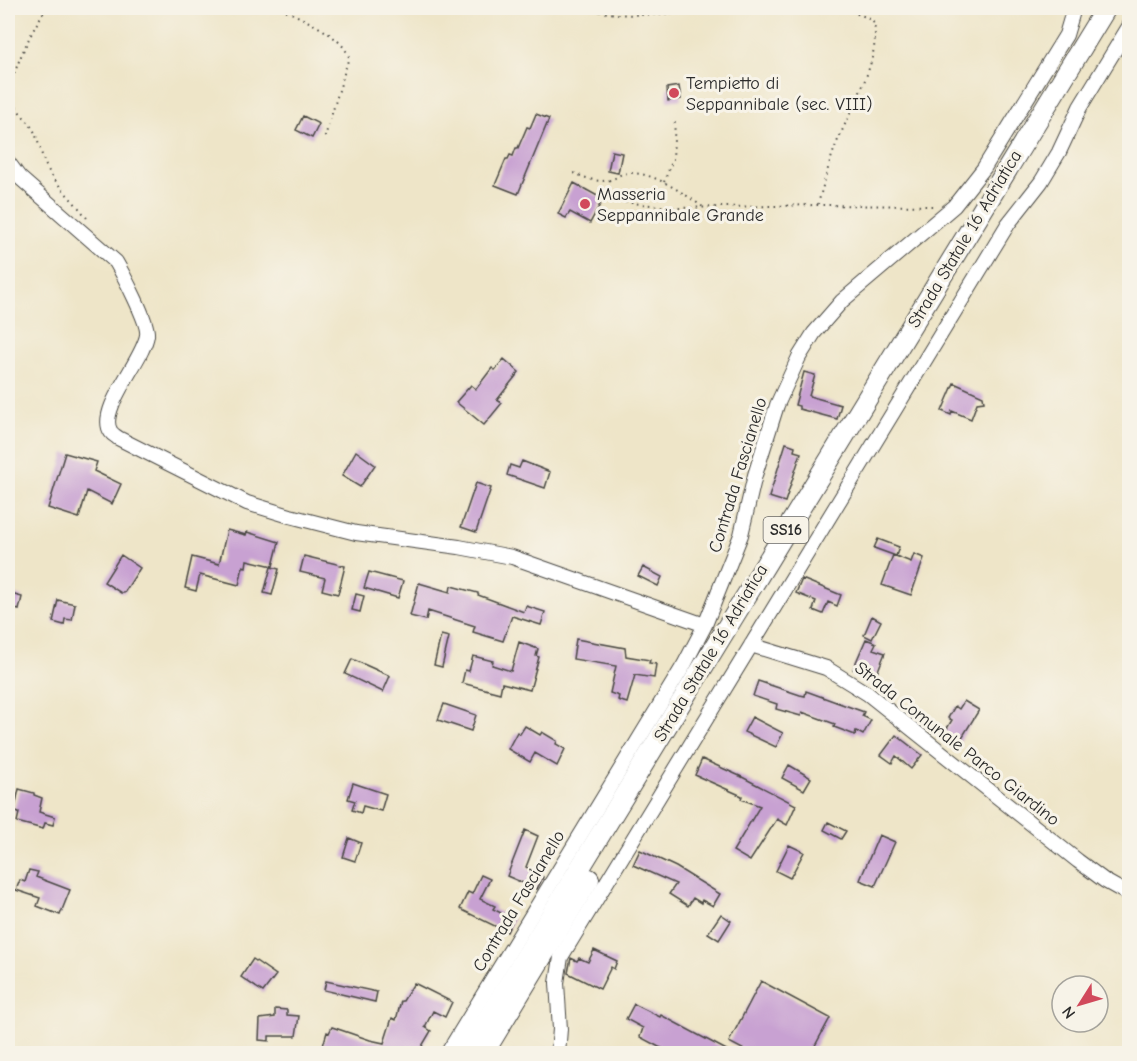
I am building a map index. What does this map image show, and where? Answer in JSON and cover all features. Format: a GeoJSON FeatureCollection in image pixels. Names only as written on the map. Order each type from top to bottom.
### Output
{"type":"FeatureCollection","features":[{"type":"Feature","properties":{"kind":"highway","name":"Strada Statale 16 Adriatica"},"geometry":{"type":"LineString","coordinates":[[466,1053],[1106,8]]}},
{"type":"Feature","properties":{"kind":"highway","name":"Strada Statale 16 Adriatica"},"geometry":{"type":"LineString","coordinates":[[483,1053],[1119,8]]}},
{"type":"Feature","properties":{"kind":"highway"},"geometry":{"type":"LineString","coordinates":[[497,1053],[499,1045],[525,1000],[531,975]]}},
{"type":"Feature","properties":{"kind":"street","name":"Contrada Fascianello"},"geometry":{"type":"LineString","coordinates":[[447,1053],[684,665],[705,625],[741,535],[755,475],[777,405],[799,357],[814,333],[842,301],[954,206],[984,168],[1066,35],[1074,8]]}},
{"type":"Feature","properties":{"kind":"street"},"geometry":{"type":"LineString","coordinates":[[558,1053],[560,1029],[556,983],[561,957],[1008,224],[1041,182],[1059,152],[1080,106],[1130,25]]}},
{"type":"Feature","properties":{"kind":"street"},"geometry":{"type":"LineString","coordinates":[[8,162],[19,177],[116,262],[142,317],[148,333],[144,346],[112,406],[107,421],[111,432],[118,438],[248,503],[356,532],[512,557],[705,625]]}},
{"type":"Feature","properties":{"kind":"street","name":"Strada Comunale Parco Giardino"},"geometry":{"type":"LineString","coordinates":[[751,645],[826,668],[868,694],[1078,861],[1105,881],[1130,895]]}},
{"type":"Feature","properties":{"kind":"path"},"geometry":{"type":"LineString","coordinates":[[47,8],[15,71],[10,93],[33,129],[46,166],[58,185],[93,228]]}},
{"type":"Feature","properties":{"kind":"path"},"geometry":{"type":"LineString","coordinates":[[281,8],[335,38],[347,50],[350,57],[324,140]]}},
{"type":"Feature","properties":{"kind":"path"},"geometry":{"type":"LineString","coordinates":[[465,8],[468,11],[482,14],[552,8]]}},
{"type":"Feature","properties":{"kind":"path"},"geometry":{"type":"LineString","coordinates":[[588,8],[596,11],[635,14],[675,14],[704,8]]}},
{"type":"Feature","properties":{"kind":"path"},"geometry":{"type":"LineString","coordinates":[[750,8],[762,10],[841,8],[874,23],[876,36],[864,83],[834,150],[817,205]]}},
{"type":"Feature","properties":{"kind":"path"},"geometry":{"type":"LineString","coordinates":[[664,182],[674,159],[675,120]]}},
{"type":"Feature","properties":{"kind":"path"},"geometry":{"type":"LineString","coordinates":[[574,173],[590,180],[610,180],[622,174],[635,174],[664,182],[704,208]]}},
{"type":"Feature","properties":{"kind":"path"},"geometry":{"type":"LineString","coordinates":[[613,201],[678,208],[817,205],[954,206]]}},
{"type":"Feature","properties":{"kind":"building","name":"Tempietto di Seppannibale (sec. VIII)"},"geometry":{"type":"Polygon","coordinates":[[[679,86],[681,99],[668,101],[667,88],[679,86]]]}},
{"type":"Feature","properties":{"kind":"building"},"geometry":{"type":"Polygon","coordinates":[[[536,114],[549,119],[518,194],[495,185],[506,159],[510,155],[513,156],[536,114]]]}},
{"type":"Feature","properties":{"kind":"building"},"geometry":{"type":"Polygon","coordinates":[[[303,116],[319,124],[312,138],[296,130],[303,116]]]}},
{"type":"Feature","properties":{"kind":"building"},"geometry":{"type":"Polygon","coordinates":[[[612,151],[622,153],[618,173],[608,171],[612,151]]]}},
{"type":"Feature","properties":{"kind":"building","name":"Masseria Seppannibale Grande"},"geometry":{"type":"Polygon","coordinates":[[[574,183],[603,199],[590,223],[570,212],[566,218],[558,214],[574,183]]]}},
{"type":"Feature","properties":{"kind":"building"},"geometry":{"type":"Polygon","coordinates":[[[504,359],[519,372],[497,400],[502,403],[484,425],[456,402],[471,385],[476,389],[492,368],[495,370],[504,359]]]}},
{"type":"Feature","properties":{"kind":"building"},"geometry":{"type":"Polygon","coordinates":[[[804,372],[815,375],[809,396],[841,405],[837,419],[799,409],[799,406],[795,405],[804,372]]]}},
{"type":"Feature","properties":{"kind":"building"},"geometry":{"type":"Polygon","coordinates":[[[954,383],[983,396],[984,402],[977,403],[971,419],[952,411],[951,415],[942,411],[954,383]]]}},
{"type":"Feature","properties":{"kind":"building"},"geometry":{"type":"Polygon","coordinates":[[[786,443],[795,446],[794,451],[801,453],[785,502],[769,497],[786,443]]]}},
{"type":"Feature","properties":{"kind":"building"},"geometry":{"type":"Polygon","coordinates":[[[356,451],[375,465],[360,487],[342,476],[356,451]]]}},
{"type":"Feature","properties":{"kind":"building"},"geometry":{"type":"Polygon","coordinates":[[[65,453],[97,462],[94,471],[121,484],[112,504],[87,491],[79,518],[48,508],[65,453]]]}},
{"type":"Feature","properties":{"kind":"building"},"geometry":{"type":"Polygon","coordinates":[[[522,461],[550,472],[545,488],[507,475],[510,465],[519,468],[522,461]]]}},
{"type":"Feature","properties":{"kind":"building"},"geometry":{"type":"Polygon","coordinates":[[[476,483],[491,488],[476,532],[461,527],[476,483]]]}},
{"type":"Feature","properties":{"kind":"building"},"geometry":{"type":"Polygon","coordinates":[[[227,530],[246,535],[247,532],[279,542],[273,566],[247,560],[246,567],[243,566],[239,585],[200,575],[196,591],[185,588],[192,557],[219,564],[227,530]]]}},
{"type":"Feature","properties":{"kind":"building"},"geometry":{"type":"Polygon","coordinates":[[[878,539],[899,547],[896,556],[874,548],[878,539]]]}},
{"type":"Feature","properties":{"kind":"building"},"geometry":{"type":"Polygon","coordinates":[[[914,554],[924,558],[911,595],[882,585],[893,555],[911,562],[914,554]]]}},
{"type":"Feature","properties":{"kind":"building"},"geometry":{"type":"Polygon","coordinates":[[[121,555],[140,568],[124,593],[104,582],[121,555]]]}},
{"type":"Feature","properties":{"kind":"building"},"geometry":{"type":"Polygon","coordinates":[[[304,556],[345,566],[338,594],[322,590],[325,578],[300,572],[304,556]]]}},
{"type":"Feature","properties":{"kind":"building"},"geometry":{"type":"Polygon","coordinates":[[[271,567],[279,569],[272,595],[264,593],[271,567]]]}},
{"type":"Feature","properties":{"kind":"building"},"geometry":{"type":"Polygon","coordinates":[[[643,567],[662,577],[658,586],[638,576],[643,567]]]}},
{"type":"Feature","properties":{"kind":"building"},"geometry":{"type":"Polygon","coordinates":[[[369,572],[403,581],[398,598],[364,588],[369,572]]]}},
{"type":"Feature","properties":{"kind":"building"},"geometry":{"type":"Polygon","coordinates":[[[802,579],[841,595],[837,606],[828,602],[823,614],[813,610],[816,601],[796,593],[802,579]]]}},
{"type":"Feature","properties":{"kind":"building"},"geometry":{"type":"Polygon","coordinates":[[[419,583],[450,592],[451,586],[478,593],[478,595],[524,612],[526,606],[545,612],[541,625],[512,616],[503,641],[473,632],[475,626],[428,611],[426,620],[410,616],[419,583]]]}},
{"type":"Feature","properties":{"kind":"building"},"geometry":{"type":"Polygon","coordinates":[[[11,594],[22,597],[19,610],[8,607],[11,594]]]}},
{"type":"Feature","properties":{"kind":"building"},"geometry":{"type":"Polygon","coordinates":[[[356,594],[364,596],[360,612],[352,610],[356,594]]]}},
{"type":"Feature","properties":{"kind":"building"},"geometry":{"type":"Polygon","coordinates":[[[58,600],[75,604],[72,620],[65,619],[64,625],[53,622],[58,600]]]}},
{"type":"Feature","properties":{"kind":"building"},"geometry":{"type":"Polygon","coordinates":[[[872,616],[881,621],[872,639],[864,635],[872,616]]]}},
{"type":"Feature","properties":{"kind":"building"},"geometry":{"type":"Polygon","coordinates":[[[441,635],[449,637],[442,667],[434,665],[441,635]]]}},
{"type":"Feature","properties":{"kind":"building"},"geometry":{"type":"Polygon","coordinates":[[[576,639],[625,648],[626,656],[650,660],[649,663],[656,664],[654,678],[635,675],[627,703],[618,700],[619,696],[610,693],[616,666],[573,659],[576,639]]]}},
{"type":"Feature","properties":{"kind":"building"},"geometry":{"type":"Polygon","coordinates":[[[866,639],[876,643],[873,649],[885,653],[875,678],[853,669],[866,639]]]}},
{"type":"Feature","properties":{"kind":"building"},"geometry":{"type":"Polygon","coordinates":[[[519,642],[538,649],[536,656],[539,657],[530,690],[502,683],[500,693],[462,683],[465,670],[469,671],[473,656],[493,661],[492,665],[511,671],[519,642]]]}},
{"type":"Feature","properties":{"kind":"building"},"geometry":{"type":"Polygon","coordinates":[[[352,659],[390,676],[383,692],[345,674],[352,659]]]}},
{"type":"Feature","properties":{"kind":"building"},"geometry":{"type":"Polygon","coordinates":[[[758,681],[800,695],[805,696],[806,691],[864,712],[862,716],[871,720],[863,735],[856,731],[855,735],[834,727],[835,724],[802,712],[801,716],[776,709],[777,704],[753,696],[758,681]]]}},
{"type":"Feature","properties":{"kind":"building"},"geometry":{"type":"Polygon","coordinates":[[[964,701],[979,710],[958,744],[943,735],[952,720],[948,718],[955,706],[959,709],[964,701]]]}},
{"type":"Feature","properties":{"kind":"building"},"geometry":{"type":"Polygon","coordinates":[[[444,704],[476,715],[471,731],[438,720],[444,704]]]}},
{"type":"Feature","properties":{"kind":"building"},"geometry":{"type":"Polygon","coordinates":[[[752,717],[783,733],[776,747],[744,732],[752,717]]]}},
{"type":"Feature","properties":{"kind":"building"},"geometry":{"type":"Polygon","coordinates":[[[525,726],[540,735],[542,732],[565,749],[557,766],[535,753],[530,762],[508,749],[517,732],[520,734],[525,726]]]}},
{"type":"Feature","properties":{"kind":"building"},"geometry":{"type":"Polygon","coordinates":[[[896,735],[922,755],[911,769],[896,756],[892,763],[881,755],[896,735]]]}},
{"type":"Feature","properties":{"kind":"building"},"geometry":{"type":"Polygon","coordinates":[[[702,759],[796,805],[787,825],[777,819],[750,861],[733,851],[760,806],[741,799],[742,796],[695,775],[702,759]]]}},
{"type":"Feature","properties":{"kind":"building"},"geometry":{"type":"Polygon","coordinates":[[[789,765],[811,778],[804,790],[782,778],[789,765]]]}},
{"type":"Feature","properties":{"kind":"building"},"geometry":{"type":"Polygon","coordinates":[[[353,783],[386,794],[381,811],[363,806],[361,813],[352,810],[355,801],[348,799],[353,783]]]}},
{"type":"Feature","properties":{"kind":"building"},"geometry":{"type":"Polygon","coordinates":[[[19,789],[42,798],[39,812],[55,817],[53,825],[45,823],[43,829],[17,822],[19,813],[14,811],[19,789]]]}},
{"type":"Feature","properties":{"kind":"building"},"geometry":{"type":"Polygon","coordinates":[[[828,822],[846,831],[841,839],[824,830],[828,822]]]}},
{"type":"Feature","properties":{"kind":"building"},"geometry":{"type":"Polygon","coordinates":[[[525,830],[538,836],[526,867],[543,877],[537,889],[507,876],[525,830]]]}},
{"type":"Feature","properties":{"kind":"building"},"geometry":{"type":"Polygon","coordinates":[[[879,835],[895,842],[875,886],[860,880],[879,835]]]}},
{"type":"Feature","properties":{"kind":"building"},"geometry":{"type":"Polygon","coordinates":[[[349,838],[361,843],[355,861],[343,857],[349,838]]]}},
{"type":"Feature","properties":{"kind":"building"},"geometry":{"type":"Polygon","coordinates":[[[789,845],[804,852],[790,878],[776,871],[789,845]]]}},
{"type":"Feature","properties":{"kind":"building"},"geometry":{"type":"Polygon","coordinates":[[[640,850],[676,867],[720,894],[713,906],[693,898],[688,906],[669,894],[676,884],[633,865],[640,850]]]}},
{"type":"Feature","properties":{"kind":"building"},"geometry":{"type":"Polygon","coordinates":[[[29,870],[38,872],[36,877],[70,890],[60,915],[37,906],[40,898],[16,890],[20,880],[25,882],[29,870]]]}},
{"type":"Feature","properties":{"kind":"building"},"geometry":{"type":"Polygon","coordinates":[[[481,875],[490,879],[480,899],[495,906],[493,909],[513,919],[507,932],[460,909],[468,892],[472,894],[481,875]]]}},
{"type":"Feature","properties":{"kind":"building"},"geometry":{"type":"Polygon","coordinates":[[[721,914],[731,921],[719,940],[708,933],[721,914]]]}},
{"type":"Feature","properties":{"kind":"building"},"geometry":{"type":"Polygon","coordinates":[[[594,950],[617,961],[614,969],[611,967],[600,989],[568,973],[571,958],[577,961],[579,958],[588,962],[594,950]]]}},
{"type":"Feature","properties":{"kind":"building"},"geometry":{"type":"Polygon","coordinates":[[[253,959],[276,975],[263,992],[241,977],[253,959]]]}},
{"type":"Feature","properties":{"kind":"building"},"geometry":{"type":"Polygon","coordinates":[[[326,981],[377,992],[375,1002],[324,990],[326,981]]]}},
{"type":"Feature","properties":{"kind":"building"},"geometry":{"type":"Polygon","coordinates":[[[761,981],[830,1018],[811,1053],[750,1053],[729,1042],[761,981]]]}},
{"type":"Feature","properties":{"kind":"building"},"geometry":{"type":"Polygon","coordinates":[[[414,983],[452,1002],[445,1017],[433,1011],[425,1027],[431,1031],[418,1053],[338,1053],[322,1049],[327,1032],[329,1033],[332,1027],[384,1043],[392,1018],[396,1020],[401,1001],[414,983]]]}},
{"type":"Feature","properties":{"kind":"building"},"geometry":{"type":"Polygon","coordinates":[[[634,1004],[660,1017],[661,1015],[732,1053],[673,1053],[659,1047],[640,1037],[643,1028],[626,1019],[634,1004]]]}},
{"type":"Feature","properties":{"kind":"building"},"geometry":{"type":"Polygon","coordinates":[[[275,1009],[287,1010],[287,1015],[299,1016],[296,1036],[269,1036],[269,1041],[259,1040],[260,1019],[275,1017],[275,1009]]]}},
{"type":"Feature","properties":{"kind":"place","name":"Tempietto di Seppannibale (sec. VIII)"},"geometry":{"type":"Point","coordinates":[674,93]}},
{"type":"Feature","properties":{"kind":"place","name":"Masseria Seppannibale Grande"},"geometry":{"type":"Point","coordinates":[585,204]}}]}
